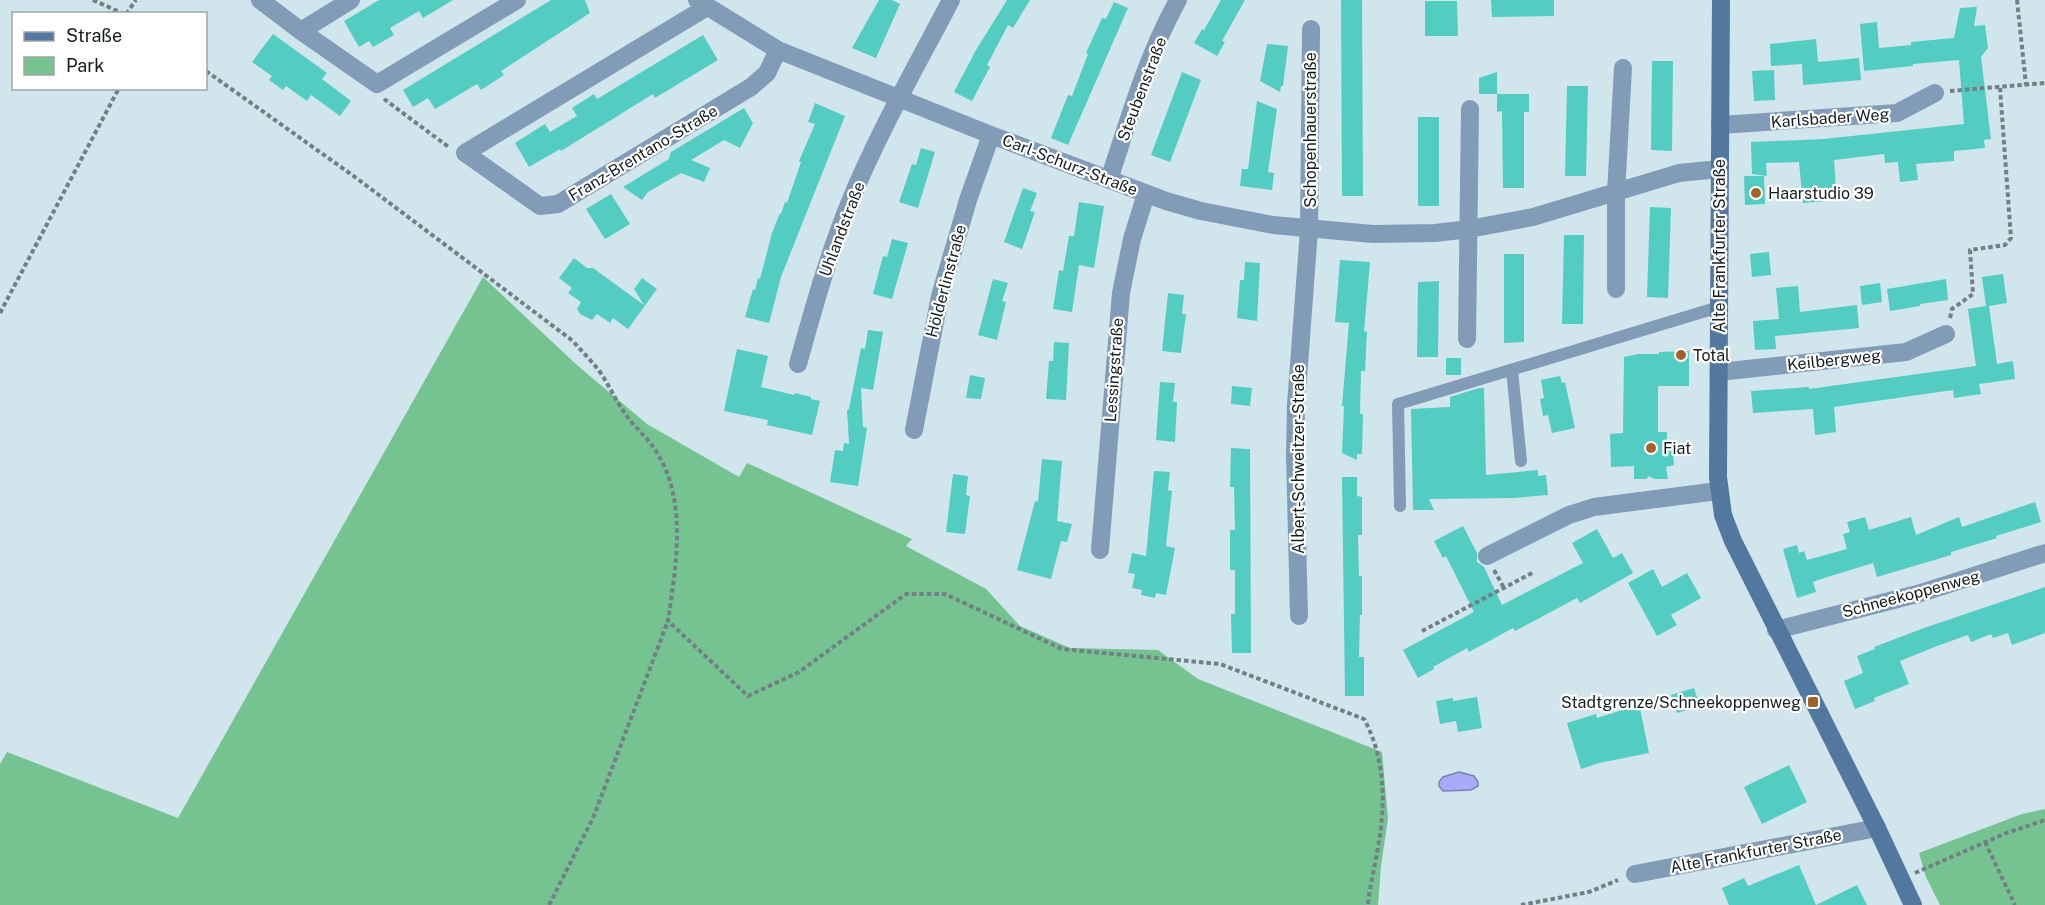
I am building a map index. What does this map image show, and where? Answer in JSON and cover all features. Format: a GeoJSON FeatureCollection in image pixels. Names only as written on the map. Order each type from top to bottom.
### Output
{"type":"FeatureCollection","features":[{"type":"Feature","properties":{"kind":"street"},"geometry":{"type":"LineString","coordinates":[[260,0],[377,84],[517,0]]}},
{"type":"Feature","properties":{"kind":"street"},"geometry":{"type":"LineString","coordinates":[[301,31],[351,0]]}},
{"type":"Feature","properties":{"kind":"street","name":"Uhlandstraße"},"geometry":{"type":"LineString","coordinates":[[798,364],[824,271],[861,177],[899,98],[951,0]]}},
{"type":"Feature","properties":{"kind":"street","name":"Steubenstraße"},"geometry":{"type":"LineString","coordinates":[[1109,180],[1135,98],[1178,0]]}},
{"type":"Feature","properties":{"kind":"street","name":"Alte Frankfurter Straße"},"geometry":{"type":"LineString","coordinates":[[1721,0],[1718,491],[1726,525],[1913,905]]}},
{"type":"Feature","properties":{"kind":"street"},"geometry":{"type":"LineString","coordinates":[[465,153],[702,4]]}},
{"type":"Feature","properties":{"kind":"street","name":"Carl-Schurz-Straße"},"geometry":{"type":"LineString","coordinates":[[702,4],[777,50],[991,135],[1146,194],[1201,211],[1273,225],[1309,230],[1401,234],[1468,230],[1533,217],[1679,173],[1719,170]]}},
{"type":"Feature","properties":{"kind":"street","name":"Schopenhauerstraße"},"geometry":{"type":"LineString","coordinates":[[1309,230],[1311,29]]}},
{"type":"Feature","properties":{"kind":"street","name":"Franz-Brentano-Straße"},"geometry":{"type":"LineString","coordinates":[[465,153],[540,206],[558,204],[751,87],[768,73],[777,50]]}},
{"type":"Feature","properties":{"kind":"street"},"geometry":{"type":"LineString","coordinates":[[1616,289],[1616,193],[1623,68]]}},
{"type":"Feature","properties":{"kind":"street","name":"Karlsbader Weg"},"geometry":{"type":"LineString","coordinates":[[1720,125],[1898,113],[1935,93]]}},
{"type":"Feature","properties":{"kind":"street"},"geometry":{"type":"LineString","coordinates":[[1467,339],[1470,109]]}},
{"type":"Feature","properties":{"kind":"street","name":"Hölderlinstraße"},"geometry":{"type":"LineString","coordinates":[[914,430],[940,296],[968,200],[991,135]]}},
{"type":"Feature","properties":{"kind":"street","name":"Lessingstraße"},"geometry":{"type":"LineString","coordinates":[[1100,550],[1121,293],[1132,239],[1146,194]]}},
{"type":"Feature","properties":{"kind":"street","name":"Albert-Schweitzer-Straße"},"geometry":{"type":"LineString","coordinates":[[1299,616],[1296,405],[1309,230]]}},
{"type":"Feature","properties":{"kind":"street","name":"Keilbergweg"},"geometry":{"type":"LineString","coordinates":[[1719,372],[1906,352],[1946,334]]}},
{"type":"Feature","properties":{"kind":"street"},"geometry":{"type":"LineString","coordinates":[[1487,556],[1569,514],[1594,507],[1718,491]]}},
{"type":"Feature","properties":{"kind":"street","name":"Schneekoppenweg"},"geometry":{"type":"LineString","coordinates":[[1776,630],[1921,593],[2045,553]]}},
{"type":"Feature","properties":{"kind":"street","name":"Alte Frankfurter Straße"},"geometry":{"type":"LineString","coordinates":[[1635,874],[1877,828]]}},
{"type":"Feature","properties":{"kind":"lane"},"geometry":{"type":"LineString","coordinates":[[1400,506],[1398,404],[1719,307]]}},
{"type":"Feature","properties":{"kind":"lane"},"geometry":{"type":"LineString","coordinates":[[1512,370],[1521,461]]}},
{"type":"Feature","properties":{"kind":"path"},"geometry":{"type":"LineString","coordinates":[[93,0],[120,12]]}},
{"type":"Feature","properties":{"kind":"path"},"geometry":{"type":"LineString","coordinates":[[127,12],[136,0]]}},
{"type":"Feature","properties":{"kind":"path"},"geometry":{"type":"LineString","coordinates":[[2017,0],[2026,85]]}},
{"type":"Feature","properties":{"kind":"path"},"geometry":{"type":"LineString","coordinates":[[207,72],[355,177],[573,341],[600,372],[624,413],[655,449],[665,466],[677,525],[677,557],[668,621],[593,818],[549,905]]}},
{"type":"Feature","properties":{"kind":"path"},"geometry":{"type":"LineString","coordinates":[[1935,93],[2045,83]]}},
{"type":"Feature","properties":{"kind":"path"},"geometry":{"type":"LineString","coordinates":[[377,84],[376,94],[452,149],[465,153]]}},
{"type":"Feature","properties":{"kind":"path"},"geometry":{"type":"LineString","coordinates":[[1946,334],[1952,309],[1973,294],[1970,250],[2005,245],[2012,238],[2000,88]]}},
{"type":"Feature","properties":{"kind":"path"},"geometry":{"type":"LineString","coordinates":[[0,313],[118,90]]}},
{"type":"Feature","properties":{"kind":"path"},"geometry":{"type":"LineString","coordinates":[[1422,631],[1534,572]]}},
{"type":"Feature","properties":{"kind":"path"},"geometry":{"type":"LineString","coordinates":[[668,621],[748,696],[799,672],[906,594],[945,594],[1062,649],[1220,664],[1365,719],[1378,755],[1382,780],[1380,839],[1368,905]]}},
{"type":"Feature","properties":{"kind":"path"},"geometry":{"type":"LineString","coordinates":[[1898,874],[2045,820]]}},
{"type":"Feature","properties":{"kind":"path"},"geometry":{"type":"LineString","coordinates":[[1985,843],[2015,905]]}},
{"type":"Feature","properties":{"kind":"path"},"geometry":{"type":"LineString","coordinates":[[1521,905],[1589,892],[1635,874]]}},
{"type":"Feature","properties":{"kind":"green space"},"geometry":{"type":"Polygon","coordinates":[[[483,277],[578,366],[647,424],[739,477],[747,463],[912,539],[906,546],[986,589],[1020,626],[1070,648],[1158,650],[1198,679],[1382,752],[1388,818],[1378,905],[0,905],[0,764],[7,752],[178,818],[483,277]]]}},
{"type":"Feature","properties":{"kind":"green space"},"geometry":{"type":"Polygon","coordinates":[[[2045,809],[2045,905],[1940,905],[1926,877],[1919,853],[2022,814],[2045,809]]]}},
{"type":"Feature","properties":{"kind":"water"},"geometry":{"type":"Polygon","coordinates":[[[1459,772],[1474,776],[1478,786],[1471,790],[1443,791],[1439,782],[1443,777],[1459,772]]]}},
{"type":"Feature","properties":{"kind":"building"},"geometry":{"type":"Polygon","coordinates":[[[379,0],[453,0],[423,18],[419,11],[390,28],[394,35],[373,47],[369,41],[359,47],[344,21],[379,0]]]}},
{"type":"Feature","properties":{"kind":"building"},"geometry":{"type":"Polygon","coordinates":[[[551,0],[585,0],[590,13],[501,71],[504,75],[481,90],[477,84],[435,109],[428,98],[413,107],[403,90],[551,0]]]}},
{"type":"Feature","properties":{"kind":"building"},"geometry":{"type":"Polygon","coordinates":[[[879,0],[892,0],[900,4],[876,58],[852,48],[879,0]]]}},
{"type":"Feature","properties":{"kind":"building"},"geometry":{"type":"Polygon","coordinates":[[[1007,0],[1030,0],[1013,28],[1008,25],[987,65],[990,67],[972,101],[954,92],[976,50],[1007,0]]]}},
{"type":"Feature","properties":{"kind":"building"},"geometry":{"type":"Polygon","coordinates":[[[1221,0],[1245,0],[1222,41],[1225,42],[1217,56],[1194,43],[1221,0]]]}},
{"type":"Feature","properties":{"kind":"building"},"geometry":{"type":"Polygon","coordinates":[[[1341,0],[1362,0],[1363,196],[1342,196],[1341,0]]]}},
{"type":"Feature","properties":{"kind":"building"},"geometry":{"type":"Polygon","coordinates":[[[1491,0],[1554,0],[1554,16],[1492,17],[1491,0]]]}},
{"type":"Feature","properties":{"kind":"building"},"geometry":{"type":"Polygon","coordinates":[[[1425,1],[1457,1],[1458,36],[1425,36],[1425,1]]]}},
{"type":"Feature","properties":{"kind":"building"},"geometry":{"type":"Polygon","coordinates":[[[1114,2],[1128,8],[1068,145],[1051,138],[1068,95],[1072,96],[1088,54],[1086,53],[1102,18],[1106,19],[1114,2]]]}},
{"type":"Feature","properties":{"kind":"building"},"geometry":{"type":"Polygon","coordinates":[[[1977,7],[1974,26],[1985,25],[1988,48],[1981,57],[1991,139],[1984,140],[1985,148],[1954,151],[1954,161],[1916,164],[1918,180],[1900,182],[1898,162],[1885,163],[1884,154],[1834,160],[1836,189],[1826,190],[1827,201],[1803,203],[1799,162],[1766,163],[1767,176],[1752,174],[1751,142],[1824,139],[1964,124],[1959,60],[1864,71],[1860,24],[1877,22],[1879,48],[1911,45],[1911,42],[1954,38],[1960,8],[1977,7]]]}},
{"type":"Feature","properties":{"kind":"building"},"geometry":{"type":"Polygon","coordinates":[[[273,34],[327,73],[322,79],[351,101],[340,116],[311,95],[307,101],[286,86],[283,90],[269,80],[272,76],[252,62],[273,34]]]}},
{"type":"Feature","properties":{"kind":"building"},"geometry":{"type":"Polygon","coordinates":[[[703,35],[718,60],[655,98],[653,94],[561,151],[560,149],[529,167],[515,143],[545,124],[550,132],[577,116],[572,108],[594,94],[597,99],[703,35]]]}},
{"type":"Feature","properties":{"kind":"building"},"geometry":{"type":"Polygon","coordinates":[[[1816,39],[1818,62],[1859,58],[1861,80],[1803,85],[1802,64],[1771,66],[1770,44],[1816,39]]]}},
{"type":"Feature","properties":{"kind":"building"},"geometry":{"type":"Polygon","coordinates":[[[1267,44],[1288,46],[1283,86],[1280,92],[1260,81],[1267,44]]]}},
{"type":"Feature","properties":{"kind":"building"},"geometry":{"type":"Polygon","coordinates":[[[1652,61],[1673,61],[1672,151],[1651,150],[1652,61]]]}},
{"type":"Feature","properties":{"kind":"building"},"geometry":{"type":"Polygon","coordinates":[[[1774,70],[1775,100],[1754,101],[1752,71],[1774,70]]]}},
{"type":"Feature","properties":{"kind":"building"},"geometry":{"type":"Polygon","coordinates":[[[1182,72],[1201,80],[1170,162],[1151,155],[1182,72]]]}},
{"type":"Feature","properties":{"kind":"building"},"geometry":{"type":"Polygon","coordinates":[[[1497,72],[1497,94],[1479,94],[1479,78],[1497,72]]]}},
{"type":"Feature","properties":{"kind":"building"},"geometry":{"type":"Polygon","coordinates":[[[1567,86],[1588,86],[1586,176],[1565,176],[1567,86]]]}},
{"type":"Feature","properties":{"kind":"building"},"geometry":{"type":"Polygon","coordinates":[[[1497,94],[1529,94],[1529,112],[1524,112],[1524,188],[1503,188],[1502,111],[1497,112],[1497,94]]]}},
{"type":"Feature","properties":{"kind":"building"},"geometry":{"type":"Polygon","coordinates":[[[1257,101],[1277,109],[1268,172],[1274,173],[1272,190],[1240,186],[1242,169],[1248,169],[1257,101]]]}},
{"type":"Feature","properties":{"kind":"building"},"geometry":{"type":"Polygon","coordinates":[[[815,103],[845,116],[781,277],[769,323],[745,317],[753,289],[755,290],[758,278],[760,279],[772,233],[785,202],[787,203],[801,162],[799,161],[815,124],[808,122],[815,103]]]}},
{"type":"Feature","properties":{"kind":"building"},"geometry":{"type":"Polygon","coordinates":[[[744,108],[753,123],[740,148],[724,140],[691,160],[710,168],[704,182],[681,173],[648,192],[642,200],[623,187],[669,159],[671,152],[744,108]]]}},
{"type":"Feature","properties":{"kind":"building"},"geometry":{"type":"Polygon","coordinates":[[[1418,117],[1439,117],[1439,206],[1418,206],[1418,117]]]}},
{"type":"Feature","properties":{"kind":"building"},"geometry":{"type":"Polygon","coordinates":[[[921,148],[935,152],[918,208],[899,202],[912,164],[916,165],[921,148]]]}},
{"type":"Feature","properties":{"kind":"building"},"geometry":{"type":"Polygon","coordinates":[[[1744,176],[1764,176],[1765,204],[1745,205],[1744,176]]]}},
{"type":"Feature","properties":{"kind":"building"},"geometry":{"type":"Polygon","coordinates":[[[1023,188],[1037,193],[1030,211],[1035,212],[1022,249],[1004,242],[1023,188]]]}},
{"type":"Feature","properties":{"kind":"building"},"geometry":{"type":"Polygon","coordinates":[[[611,194],[630,224],[605,239],[586,209],[611,194]]]}},
{"type":"Feature","properties":{"kind":"building"},"geometry":{"type":"Polygon","coordinates":[[[1079,202],[1104,206],[1094,268],[1079,265],[1072,312],[1053,309],[1059,270],[1063,271],[1069,236],[1074,236],[1079,202]]]}},
{"type":"Feature","properties":{"kind":"building"},"geometry":{"type":"Polygon","coordinates":[[[1650,207],[1671,208],[1668,298],[1647,297],[1650,207]]]}},
{"type":"Feature","properties":{"kind":"building"},"geometry":{"type":"Polygon","coordinates":[[[1564,235],[1584,235],[1583,324],[1562,324],[1564,235]]]}},
{"type":"Feature","properties":{"kind":"building"},"geometry":{"type":"Polygon","coordinates":[[[892,239],[908,243],[892,299],[873,294],[883,256],[887,257],[892,239]]]}},
{"type":"Feature","properties":{"kind":"building"},"geometry":{"type":"Polygon","coordinates":[[[1769,252],[1771,275],[1752,277],[1750,254],[1769,252]]]}},
{"type":"Feature","properties":{"kind":"building"},"geometry":{"type":"Polygon","coordinates":[[[1504,254],[1524,254],[1524,342],[1504,343],[1504,254]]]}},
{"type":"Feature","properties":{"kind":"building"},"geometry":{"type":"Polygon","coordinates":[[[574,258],[587,268],[593,268],[644,305],[634,289],[642,278],[657,289],[628,329],[613,318],[610,323],[597,314],[592,320],[580,314],[577,309],[581,302],[568,293],[572,288],[559,278],[574,258]]]}},
{"type":"Feature","properties":{"kind":"building"},"geometry":{"type":"Polygon","coordinates":[[[1340,260],[1370,262],[1364,331],[1367,332],[1365,371],[1361,371],[1362,454],[1357,454],[1357,460],[1342,453],[1344,406],[1342,406],[1349,323],[1335,322],[1340,260]]]}},
{"type":"Feature","properties":{"kind":"building"},"geometry":{"type":"Polygon","coordinates":[[[1245,262],[1260,263],[1257,321],[1237,318],[1240,280],[1244,280],[1245,262]]]}},
{"type":"Feature","properties":{"kind":"building"},"geometry":{"type":"Polygon","coordinates":[[[2003,274],[2007,303],[1989,306],[1997,364],[2013,361],[2015,379],[1979,384],[1981,394],[1954,398],[1953,390],[1834,407],[1836,432],[1815,435],[1813,409],[1753,413],[1751,391],[1809,387],[1809,389],[1976,366],[1968,309],[1986,306],[1982,277],[2003,274]]]}},
{"type":"Feature","properties":{"kind":"building"},"geometry":{"type":"Polygon","coordinates":[[[993,279],[1008,283],[1002,301],[1006,302],[997,340],[978,335],[993,279]]]}},
{"type":"Feature","properties":{"kind":"building"},"geometry":{"type":"Polygon","coordinates":[[[1946,279],[1948,300],[1890,311],[1887,289],[1946,279]]]}},
{"type":"Feature","properties":{"kind":"building"},"geometry":{"type":"Polygon","coordinates":[[[1439,281],[1438,357],[1417,357],[1418,282],[1439,281]]]}},
{"type":"Feature","properties":{"kind":"building"},"geometry":{"type":"Polygon","coordinates":[[[1880,283],[1882,302],[1862,305],[1860,286],[1880,283]]]}},
{"type":"Feature","properties":{"kind":"building"},"geometry":{"type":"Polygon","coordinates":[[[1798,286],[1800,312],[1857,305],[1859,328],[1775,336],[1776,349],[1755,350],[1753,321],[1779,319],[1776,288],[1798,286]]]}},
{"type":"Feature","properties":{"kind":"building"},"geometry":{"type":"Polygon","coordinates":[[[1168,293],[1184,295],[1182,314],[1186,314],[1181,353],[1162,351],[1168,293]]]}},
{"type":"Feature","properties":{"kind":"building"},"geometry":{"type":"Polygon","coordinates":[[[868,330],[883,332],[873,390],[861,388],[863,427],[867,428],[858,486],[830,482],[835,450],[843,451],[844,443],[849,444],[847,410],[861,348],[865,349],[868,330]]]}},
{"type":"Feature","properties":{"kind":"building"},"geometry":{"type":"Polygon","coordinates":[[[1054,342],[1069,343],[1066,400],[1046,399],[1049,361],[1053,361],[1054,342]]]}},
{"type":"Feature","properties":{"kind":"building"},"geometry":{"type":"Polygon","coordinates":[[[737,349],[768,356],[761,387],[794,395],[795,393],[820,401],[812,435],[767,425],[768,420],[724,411],[737,349]]]}},
{"type":"Feature","properties":{"kind":"building"},"geometry":{"type":"Polygon","coordinates":[[[1689,351],[1689,386],[1658,386],[1658,432],[1667,432],[1667,447],[1673,447],[1674,465],[1666,467],[1668,479],[1654,479],[1649,476],[1646,479],[1634,479],[1634,466],[1611,467],[1610,434],[1623,433],[1624,357],[1689,351]]]}},
{"type":"Feature","properties":{"kind":"building"},"geometry":{"type":"Polygon","coordinates":[[[1446,358],[1461,358],[1461,375],[1446,375],[1446,358]]]}},
{"type":"Feature","properties":{"kind":"building"},"geometry":{"type":"Polygon","coordinates":[[[970,375],[985,378],[981,399],[966,398],[970,375]]]}},
{"type":"Feature","properties":{"kind":"building"},"geometry":{"type":"Polygon","coordinates":[[[1560,376],[1562,383],[1565,382],[1575,428],[1552,433],[1548,415],[1543,416],[1540,399],[1544,398],[1541,380],[1560,376]]]}},
{"type":"Feature","properties":{"kind":"building"},"geometry":{"type":"Polygon","coordinates":[[[1160,382],[1175,383],[1173,402],[1177,402],[1175,442],[1156,440],[1160,382]]]}},
{"type":"Feature","properties":{"kind":"building"},"geometry":{"type":"Polygon","coordinates":[[[1232,386],[1252,388],[1250,406],[1231,404],[1232,386]]]}},
{"type":"Feature","properties":{"kind":"building"},"geometry":{"type":"Polygon","coordinates":[[[1484,388],[1486,475],[1538,470],[1538,476],[1546,475],[1548,495],[1513,498],[1429,499],[1434,510],[1413,510],[1411,409],[1450,407],[1450,397],[1484,388]]]}},
{"type":"Feature","properties":{"kind":"building"},"geometry":{"type":"Polygon","coordinates":[[[1231,448],[1250,449],[1251,653],[1232,653],[1231,614],[1235,614],[1235,570],[1230,570],[1230,530],[1235,530],[1234,487],[1230,487],[1231,448]]]}},
{"type":"Feature","properties":{"kind":"building"},"geometry":{"type":"Polygon","coordinates":[[[1042,459],[1062,461],[1057,521],[1072,524],[1067,542],[1061,541],[1051,579],[1017,570],[1035,501],[1038,502],[1042,459]]]}},
{"type":"Feature","properties":{"kind":"building"},"geometry":{"type":"Polygon","coordinates":[[[1154,471],[1170,472],[1168,490],[1172,491],[1166,546],[1175,548],[1166,595],[1156,593],[1155,598],[1141,595],[1142,590],[1132,588],[1135,574],[1128,573],[1132,553],[1146,556],[1154,471]]]}},
{"type":"Feature","properties":{"kind":"building"},"geometry":{"type":"Polygon","coordinates":[[[953,474],[968,476],[966,495],[970,496],[965,534],[946,532],[953,474]]]}},
{"type":"Feature","properties":{"kind":"building"},"geometry":{"type":"Polygon","coordinates":[[[1342,477],[1357,477],[1357,496],[1362,497],[1362,535],[1358,535],[1359,576],[1362,576],[1359,657],[1364,657],[1364,696],[1345,696],[1342,477]]]}},
{"type":"Feature","properties":{"kind":"building"},"geometry":{"type":"Polygon","coordinates":[[[2035,502],[2041,522],[1951,552],[1951,555],[1877,577],[1873,563],[1821,579],[1813,582],[1816,592],[1797,598],[1783,549],[1797,545],[1799,553],[1804,551],[1807,560],[1847,549],[1843,534],[1850,532],[1847,522],[1865,517],[1869,530],[1911,517],[1916,535],[1959,517],[1962,527],[2035,502]]]}},
{"type":"Feature","properties":{"kind":"building"},"geometry":{"type":"Polygon","coordinates":[[[1463,526],[1477,553],[1477,562],[1484,567],[1502,605],[1583,563],[1572,543],[1597,529],[1613,558],[1622,553],[1633,573],[1580,603],[1577,598],[1469,652],[1467,648],[1418,678],[1403,650],[1474,612],[1446,556],[1443,558],[1434,541],[1463,526]]]}},
{"type":"Feature","properties":{"kind":"building"},"geometry":{"type":"Polygon","coordinates":[[[1653,569],[1662,587],[1687,573],[1701,598],[1671,615],[1677,625],[1657,636],[1628,583],[1653,569]]]}},
{"type":"Feature","properties":{"kind":"building"},"geometry":{"type":"Polygon","coordinates":[[[2045,587],[2045,633],[2012,645],[2008,633],[1993,638],[1991,634],[1971,642],[1968,635],[1937,646],[1900,661],[1909,684],[1874,698],[1875,701],[1855,709],[1844,681],[1863,673],[1857,656],[1924,628],[2045,587]]]}},
{"type":"Feature","properties":{"kind":"building"},"geometry":{"type":"Polygon","coordinates":[[[1694,688],[1700,706],[1677,713],[1671,695],[1694,688]]]}},
{"type":"Feature","properties":{"kind":"building"},"geometry":{"type":"Polygon","coordinates":[[[1477,697],[1482,728],[1458,732],[1456,721],[1440,724],[1436,701],[1477,697]]]}},
{"type":"Feature","properties":{"kind":"building"},"geometry":{"type":"Polygon","coordinates":[[[1632,707],[1633,710],[1640,708],[1649,753],[1581,769],[1567,723],[1596,714],[1597,718],[1632,707]]]}},
{"type":"Feature","properties":{"kind":"building"},"geometry":{"type":"Polygon","coordinates":[[[1789,765],[1807,802],[1762,824],[1744,787],[1789,765]]]}},
{"type":"Feature","properties":{"kind":"building"},"geometry":{"type":"Polygon","coordinates":[[[1799,865],[1816,905],[1729,905],[1722,888],[1744,878],[1748,886],[1799,865]]]}},
{"type":"Feature","properties":{"kind":"building"},"geometry":{"type":"Polygon","coordinates":[[[1857,885],[1867,905],[1816,905],[1857,885]]]}},
{"type":"Feature","properties":{"kind":"place","name":"Haarstudio 39"},"geometry":{"type":"Point","coordinates":[1756,193]}},
{"type":"Feature","properties":{"kind":"place","name":"Total"},"geometry":{"type":"Point","coordinates":[1681,355]}},
{"type":"Feature","properties":{"kind":"place","name":"Fiat"},"geometry":{"type":"Point","coordinates":[1651,448]}},
{"type":"Feature","properties":{"kind":"place","name":"Stadtgrenze/Schneekoppenweg"},"geometry":{"type":"Point","coordinates":[1813,702]}}]}
